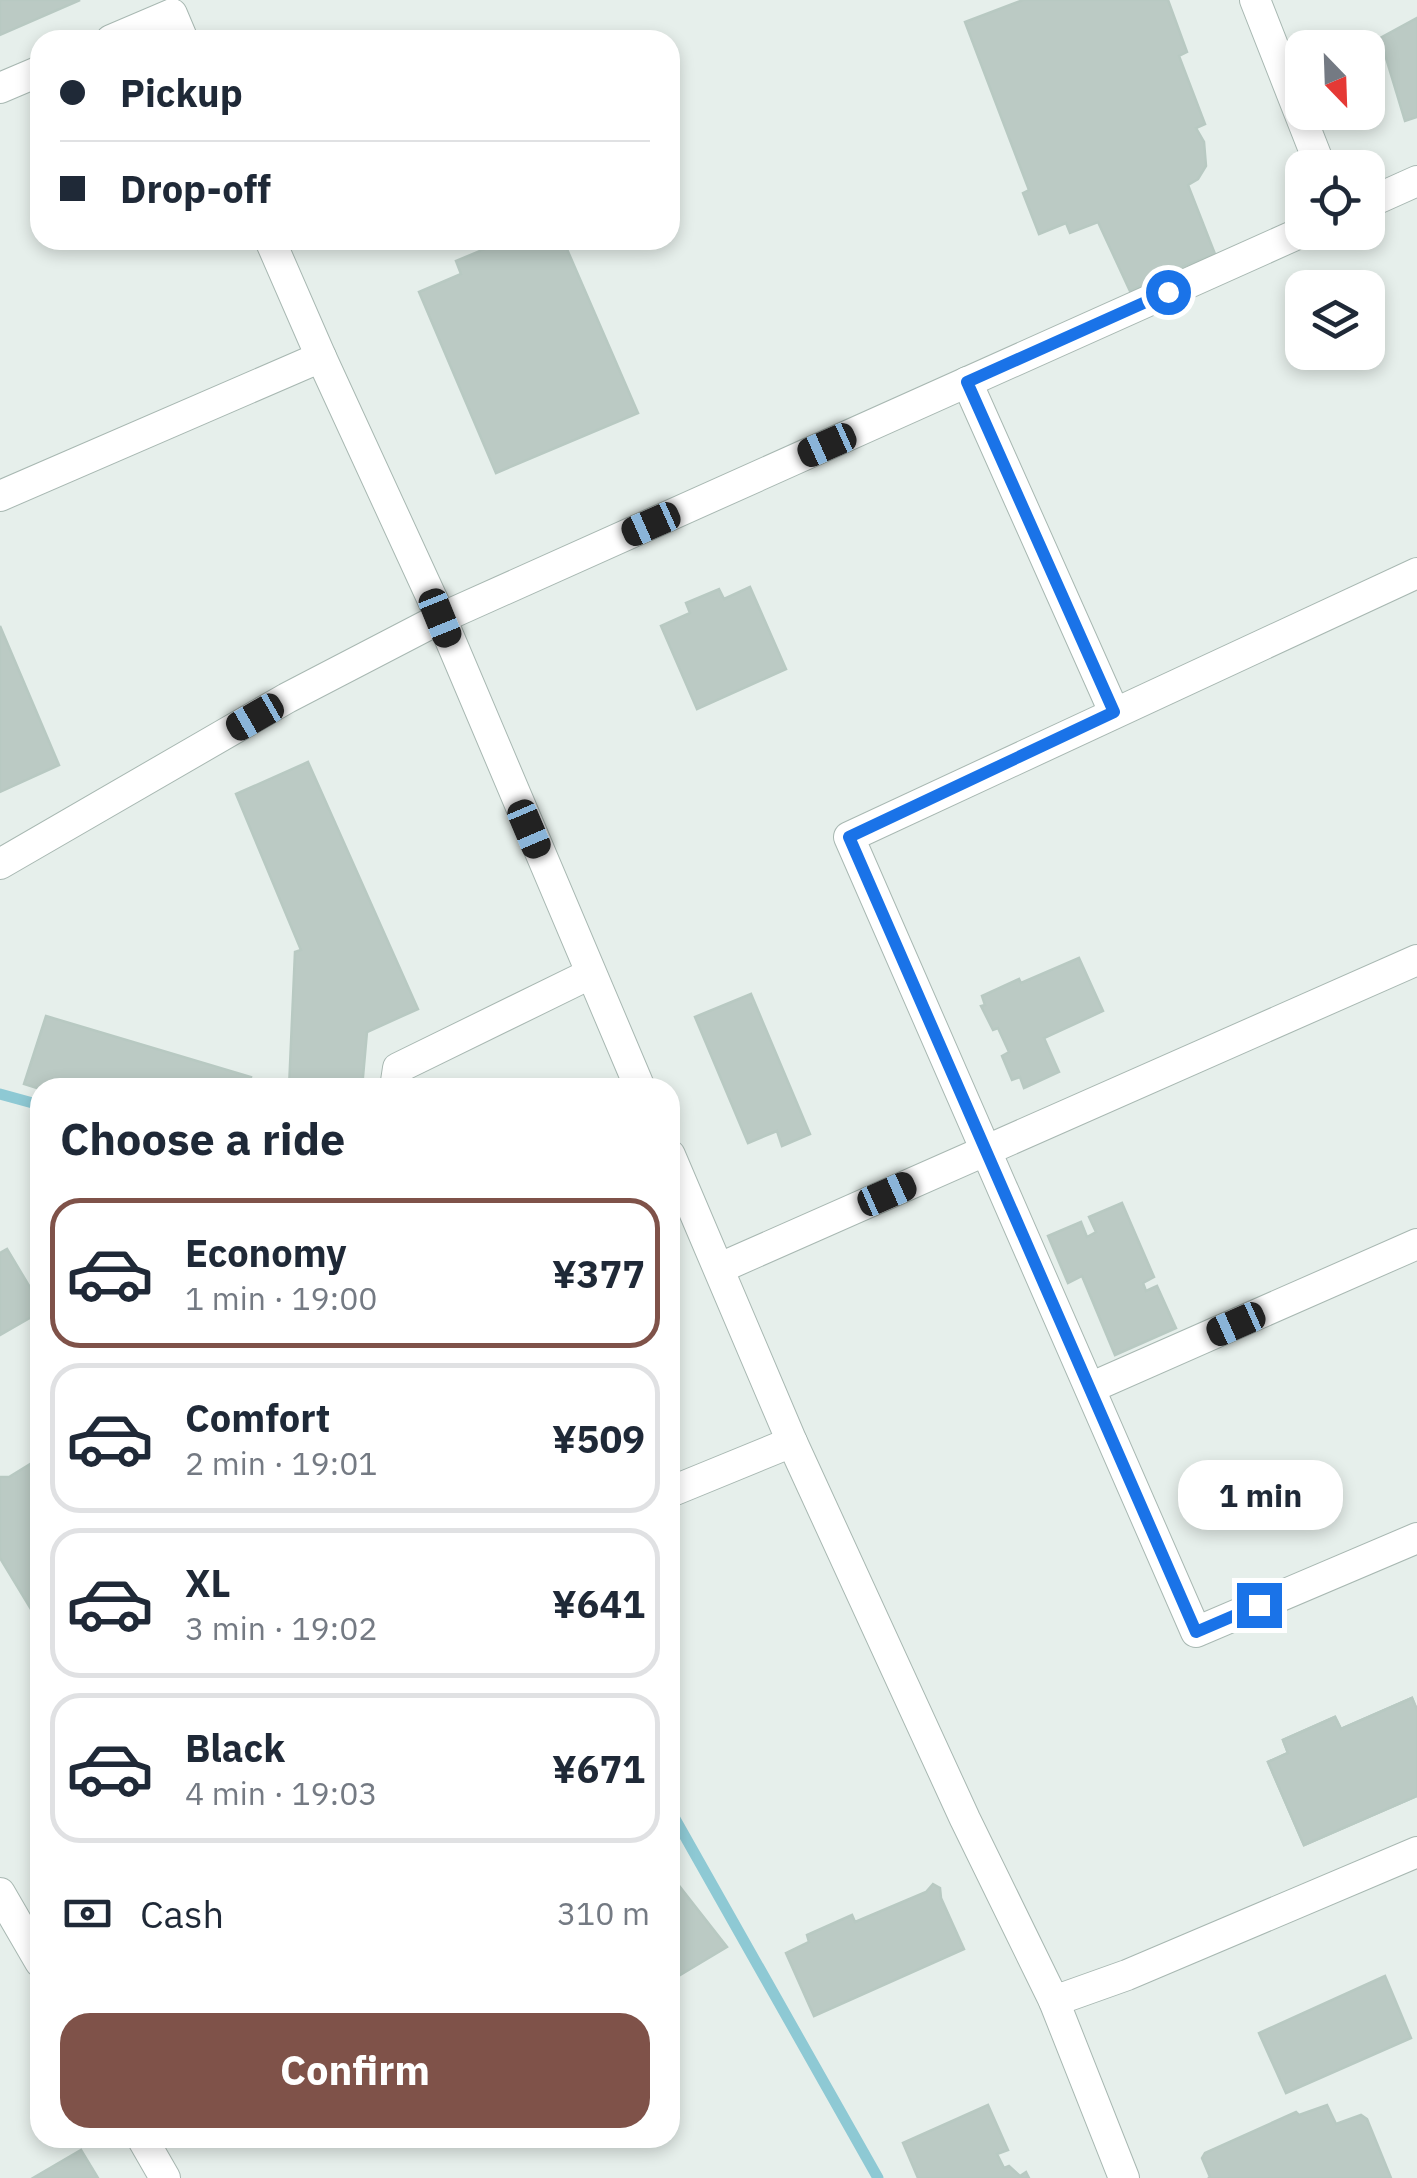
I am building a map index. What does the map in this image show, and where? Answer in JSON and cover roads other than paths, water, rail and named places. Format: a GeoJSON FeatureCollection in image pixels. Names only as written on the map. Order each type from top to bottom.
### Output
{"type":"FeatureCollection","features":[{"type":"Feature","properties":{"kind":"street"},"geometry":{"type":"LineString","coordinates":[[1256,0],[1314,150]]}},
{"type":"Feature","properties":{"kind":"street"},"geometry":{"type":"LineString","coordinates":[[134,30],[172,14],[179,30]]}},
{"type":"Feature","properties":{"kind":"street"},"geometry":{"type":"LineString","coordinates":[[0,88],[30,75]]}},
{"type":"Feature","properties":{"kind":"street"},"geometry":{"type":"LineString","coordinates":[[1385,195],[1417,181]]}},
{"type":"Feature","properties":{"kind":"street"},"geometry":{"type":"LineString","coordinates":[[0,864],[287,698],[440,618],[1285,240]]}},
{"type":"Feature","properties":{"kind":"street"},"geometry":{"type":"LineString","coordinates":[[274,250],[440,618],[636,1078]]}},
{"type":"Feature","properties":{"kind":"street"},"geometry":{"type":"LineString","coordinates":[[0,496],[321,357]]}},
{"type":"Feature","properties":{"kind":"street"},"geometry":{"type":"LineString","coordinates":[[967,382],[1114,712]]}},
{"type":"Feature","properties":{"kind":"street"},"geometry":{"type":"LineString","coordinates":[[1417,573],[849,837],[1196,1632],[1417,1538]]}},
{"type":"Feature","properties":{"kind":"street"},"geometry":{"type":"LineString","coordinates":[[720,1268],[1417,960]]}},
{"type":"Feature","properties":{"kind":"street"},"geometry":{"type":"LineString","coordinates":[[396,1078],[398,1068],[590,974]]}},
{"type":"Feature","properties":{"kind":"street"},"geometry":{"type":"LineString","coordinates":[[680,1177],[792,1442],[965,1818],[1054,2000],[1124,2178]]}},
{"type":"Feature","properties":{"kind":"street"},"geometry":{"type":"LineString","coordinates":[[1090,1388],[1417,1244]]}},
{"type":"Feature","properties":{"kind":"street"},"geometry":{"type":"LineString","coordinates":[[680,1488],[792,1442]]}},
{"type":"Feature","properties":{"kind":"street"},"geometry":{"type":"LineString","coordinates":[[1054,2000],[1128,1975],[1417,1852]]}},
{"type":"Feature","properties":{"kind":"street"},"geometry":{"type":"LineString","coordinates":[[0,1893],[30,1945]]}},
{"type":"Feature","properties":{"kind":"street"},"geometry":{"type":"LineString","coordinates":[[148,2148],[165,2178]]}},
{"type":"Feature","properties":{"kind":"waterway"},"geometry":{"type":"LineString","coordinates":[[0,1094],[30,1102]]}},
{"type":"Feature","properties":{"kind":"waterway"},"geometry":{"type":"LineString","coordinates":[[680,1828],[878,2178]]}}]}
